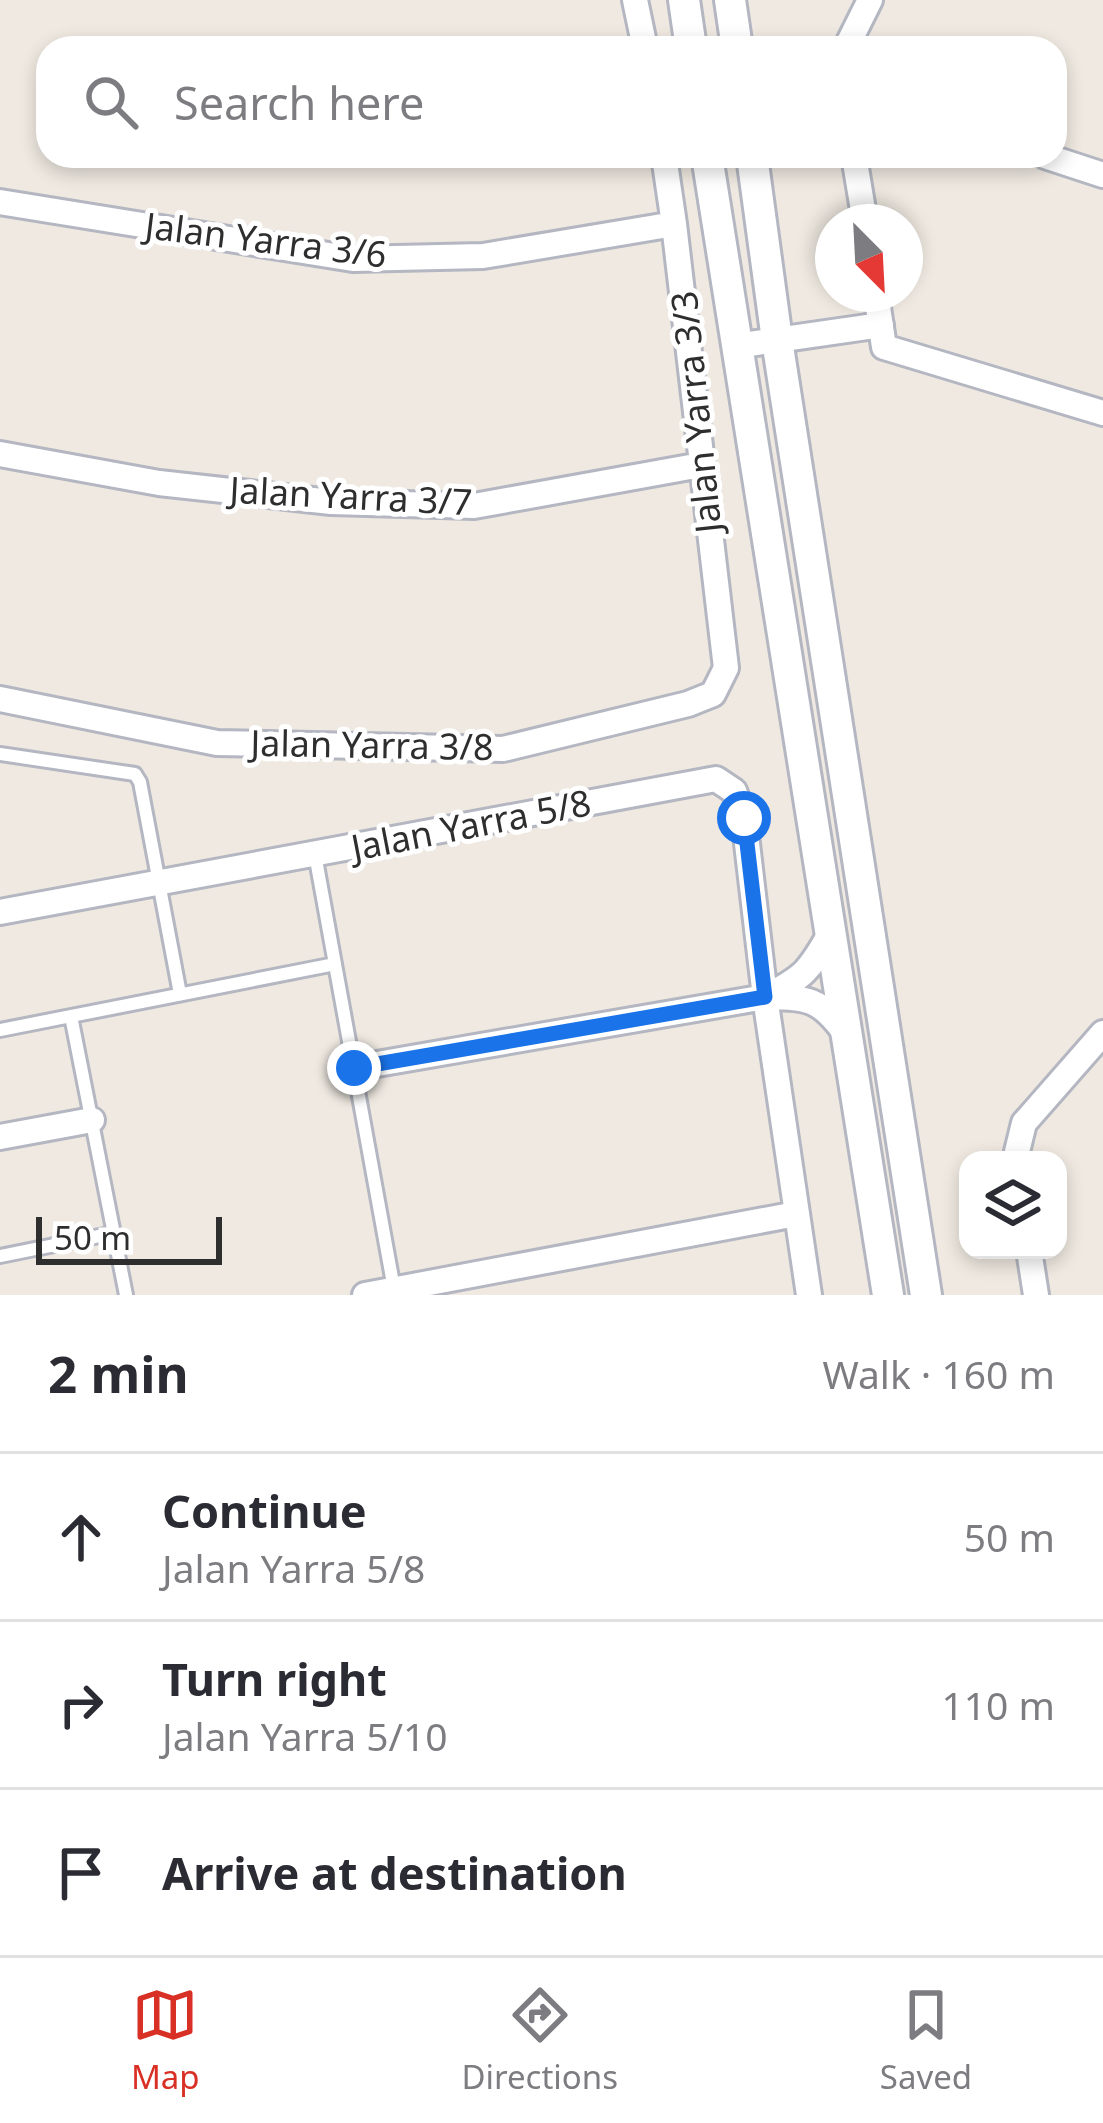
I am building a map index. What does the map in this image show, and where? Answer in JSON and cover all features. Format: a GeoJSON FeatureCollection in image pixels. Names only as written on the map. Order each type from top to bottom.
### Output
{"type":"FeatureCollection","features":[{"type":"Feature","properties":{"kind":"street"},"geometry":{"type":"LineString","coordinates":[[634,0],[642,36]]}},
{"type":"Feature","properties":{"kind":"street"},"geometry":{"type":"LineString","coordinates":[[684,0],[689,36]]}},
{"type":"Feature","properties":{"kind":"street"},"geometry":{"type":"LineString","coordinates":[[730,0],[735,36]]}},
{"type":"Feature","properties":{"kind":"street"},"geometry":{"type":"LineString","coordinates":[[852,36],[870,0]]}},
{"type":"Feature","properties":{"kind":"street"},"geometry":{"type":"LineString","coordinates":[[1067,163],[1103,175]]}},
{"type":"Feature","properties":{"kind":"street","name":"Jalan Yarra 3/3"},"geometry":{"type":"LineString","coordinates":[[666,168],[726,668]]}},
{"type":"Feature","properties":{"kind":"street"},"geometry":{"type":"LineString","coordinates":[[709,168],[887,1295]]}},
{"type":"Feature","properties":{"kind":"street"},"geometry":{"type":"LineString","coordinates":[[754,168],[926,1295]]}},
{"type":"Feature","properties":{"kind":"street"},"geometry":{"type":"LineString","coordinates":[[856,168],[862,204]]}},
{"type":"Feature","properties":{"kind":"street","name":"Jalan Yarra 3/6"},"geometry":{"type":"LineString","coordinates":[[0,202],[353,259],[483,256],[674,224]]}},
{"type":"Feature","properties":{"kind":"street"},"geometry":{"type":"LineString","coordinates":[[879,312],[884,347],[1103,413]]}},
{"type":"Feature","properties":{"kind":"street"},"geometry":{"type":"LineString","coordinates":[[736,346],[881,325]]}},
{"type":"Feature","properties":{"kind":"street","name":"Jalan Yarra 3/7"},"geometry":{"type":"LineString","coordinates":[[0,454],[181,486],[331,502],[474,506],[701,465]]}},
{"type":"Feature","properties":{"kind":"street","name":"Jalan Yarra 3/8"},"geometry":{"type":"LineString","coordinates":[[0,699],[217,743],[503,749],[688,704],[713,694],[726,668]]}},
{"type":"Feature","properties":{"kind":"street","name":"Jalan Yarra 5/8"},"geometry":{"type":"LineString","coordinates":[[0,912],[716,779],[734,791],[744,818],[765,997]]}},
{"type":"Feature","properties":{"kind":"street"},"geometry":{"type":"LineString","coordinates":[[765,997],[798,980],[830,934]]}},
{"type":"Feature","properties":{"kind":"street"},"geometry":{"type":"LineString","coordinates":[[765,997],[809,1295]]}},
{"type":"Feature","properties":{"kind":"street"},"geometry":{"type":"LineString","coordinates":[[354,1068],[765,997],[801,998],[828,1010],[846,1036]]}},
{"type":"Feature","properties":{"kind":"street"},"geometry":{"type":"LineString","coordinates":[[1018,1151],[1024,1123],[1103,1033]]}},
{"type":"Feature","properties":{"kind":"street"},"geometry":{"type":"LineString","coordinates":[[0,1137],[92,1120]]}},
{"type":"Feature","properties":{"kind":"street"},"geometry":{"type":"LineString","coordinates":[[365,1295],[796,1214]]}},
{"type":"Feature","properties":{"kind":"street"},"geometry":{"type":"LineString","coordinates":[[1030,1259],[1036,1295]]}},
{"type":"Feature","properties":{"kind":"lane"},"geometry":{"type":"LineString","coordinates":[[0,754],[135,774],[180,994]]}},
{"type":"Feature","properties":{"kind":"lane"},"geometry":{"type":"LineString","coordinates":[[315,854],[394,1289]]}},
{"type":"Feature","properties":{"kind":"lane"},"geometry":{"type":"LineString","coordinates":[[0,1030],[335,964]]}},
{"type":"Feature","properties":{"kind":"lane"},"geometry":{"type":"LineString","coordinates":[[71,1016],[126,1295]]}},
{"type":"Feature","properties":{"kind":"lane"},"geometry":{"type":"LineString","coordinates":[[0,1256],[114,1233]]}},
{"type":"Feature","properties":{"kind":"route"},"geometry":{"type":"LineString","coordinates":[[354,1068],[765,997],[744,818]]}}]}
